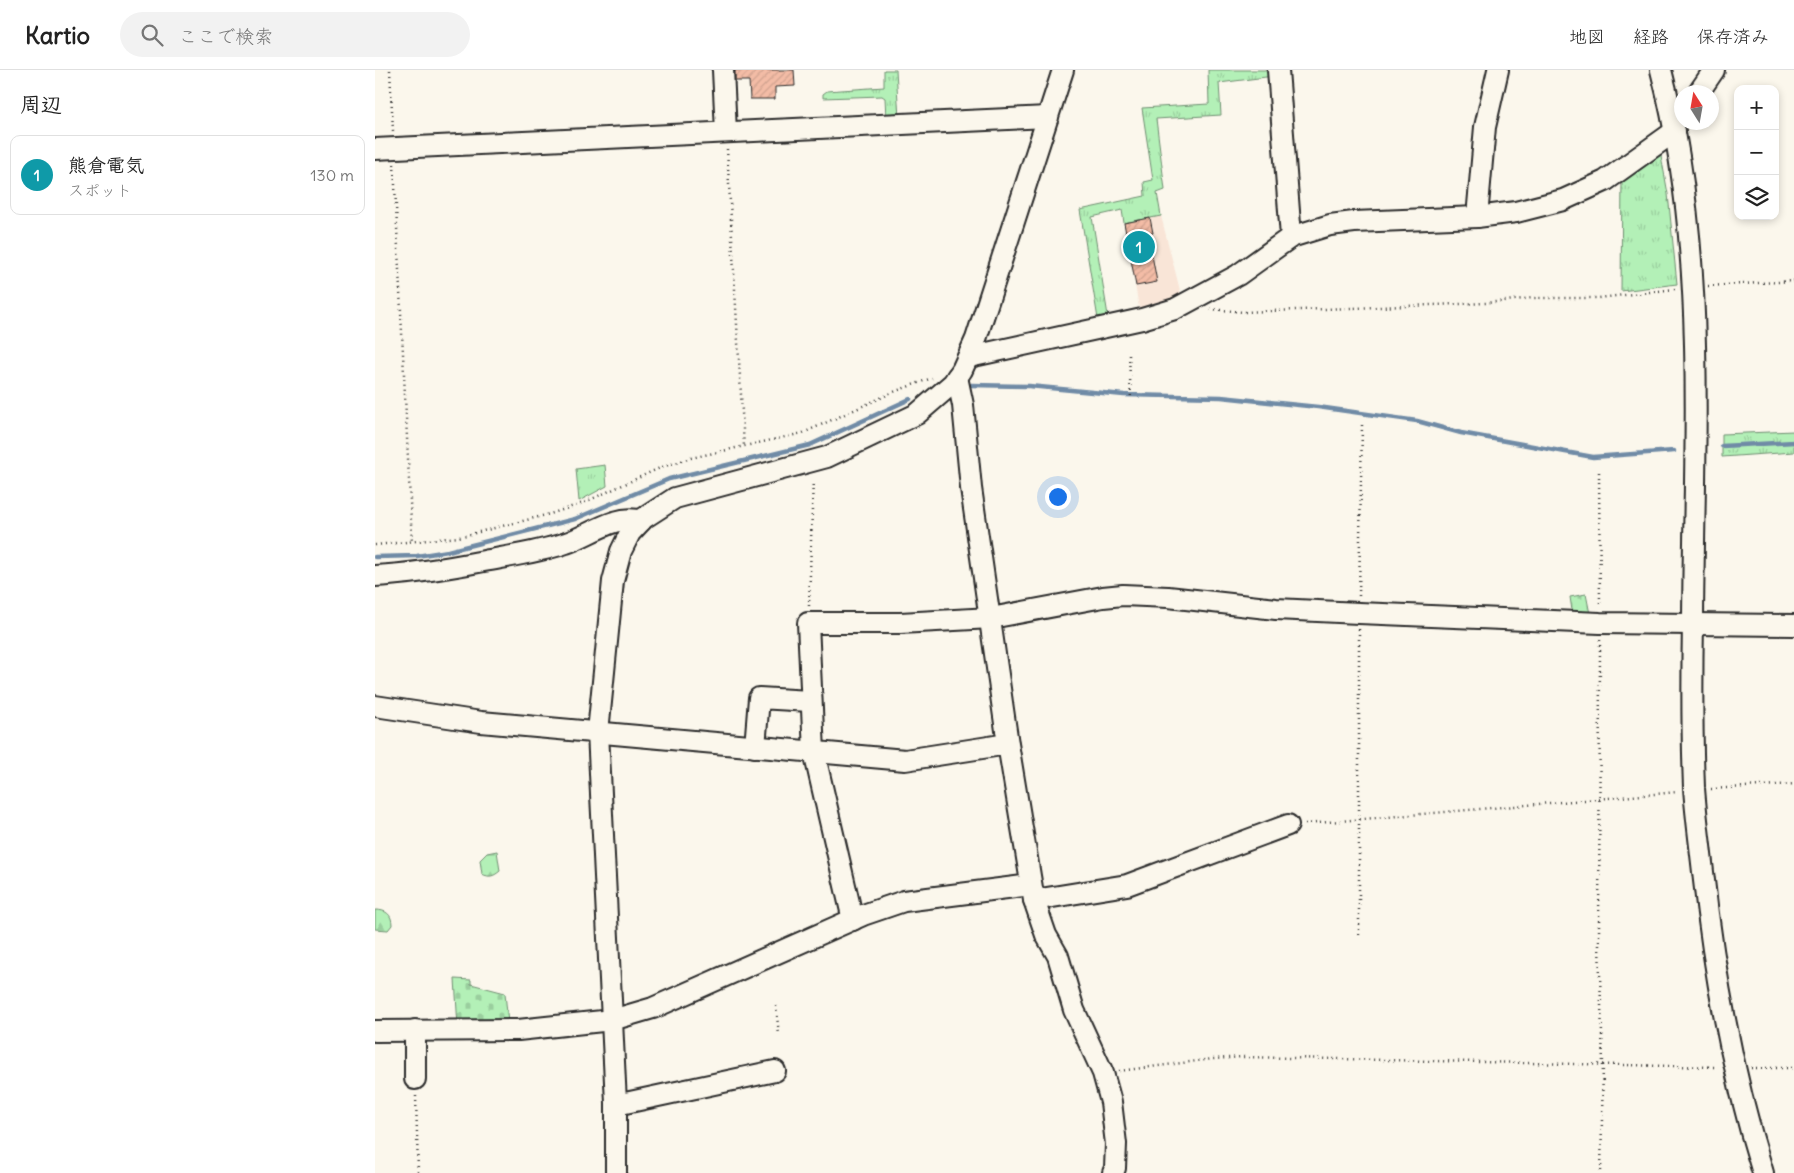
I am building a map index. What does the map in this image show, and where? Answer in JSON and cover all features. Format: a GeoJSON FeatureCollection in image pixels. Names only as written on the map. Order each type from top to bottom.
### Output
{"type":"FeatureCollection","features":[{"type":"Feature","properties":{"kind":"street"},"geometry":{"type":"LineString","coordinates":[[723,70],[726,132]]}},
{"type":"Feature","properties":{"kind":"street"},"geometry":{"type":"LineString","coordinates":[[616,1173],[616,1105],[598,732],[613,581],[621,551],[630,533],[650,513],[675,498],[814,462],[847,450],[917,414],[933,401],[947,377],[969,357],[1063,70]]}},
{"type":"Feature","properties":{"kind":"street"},"geometry":{"type":"LineString","coordinates":[[1278,70],[1291,237]]}},
{"type":"Feature","properties":{"kind":"street"},"geometry":{"type":"LineString","coordinates":[[1477,217],[1485,127],[1498,70]]}},
{"type":"Feature","properties":{"kind":"street"},"geometry":{"type":"LineString","coordinates":[[1661,70],[1674,113]]}},
{"type":"Feature","properties":{"kind":"street"},"geometry":{"type":"LineString","coordinates":[[1704,85],[1714,70]]}},
{"type":"Feature","properties":{"kind":"street"},"geometry":{"type":"LineString","coordinates":[[384,149],[1048,117]]}},
{"type":"Feature","properties":{"kind":"street"},"geometry":{"type":"LineString","coordinates":[[969,357],[1153,316],[1194,300],[1237,275],[1291,237],[1331,225],[1355,222],[1477,217],[1516,212],[1563,200],[1585,191],[1625,168],[1674,126]]}},
{"type":"Feature","properties":{"kind":"street"},"geometry":{"type":"LineString","coordinates":[[1678,130],[1694,287],[1696,355],[1693,624],[1695,790],[1711,942],[1736,1068],[1763,1173]]}},
{"type":"Feature","properties":{"kind":"street"},"geometry":{"type":"LineString","coordinates":[[947,377],[963,405],[971,488],[991,618],[1007,744],[1033,893],[1046,935],[1058,956],[1074,1010],[1103,1073],[1111,1102],[1116,1144],[1113,1173]]}},
{"type":"Feature","properties":{"kind":"street"},"geometry":{"type":"LineString","coordinates":[[375,576],[417,573],[512,556],[560,546],[627,519],[641,522]]}},
{"type":"Feature","properties":{"kind":"street"},"geometry":{"type":"LineString","coordinates":[[853,920],[814,752],[810,701],[808,623],[899,624],[991,618],[1123,595],[1168,597],[1267,609],[1600,623],[1794,625]]}},
{"type":"Feature","properties":{"kind":"street"},"geometry":{"type":"LineString","coordinates":[[755,746],[759,698],[810,701]]}},
{"type":"Feature","properties":{"kind":"street"},"geometry":{"type":"LineString","coordinates":[[375,706],[481,722],[905,760],[1007,744]]}},
{"type":"Feature","properties":{"kind":"street"},"geometry":{"type":"LineString","coordinates":[[375,1021],[375,1031],[518,1030],[612,1020],[653,1008],[853,920],[904,901],[1033,893],[1127,884],[1288,825]]}},
{"type":"Feature","properties":{"kind":"street"},"geometry":{"type":"LineString","coordinates":[[415,1030],[415,1079]]}},
{"type":"Feature","properties":{"kind":"street"},"geometry":{"type":"LineString","coordinates":[[616,1105],[775,1072]]}},
{"type":"Feature","properties":{"kind":"path"},"geometry":{"type":"LineString","coordinates":[[390,70],[384,149],[413,543]]}},
{"type":"Feature","properties":{"kind":"path"},"geometry":{"type":"LineString","coordinates":[[726,132],[744,447]]}},
{"type":"Feature","properties":{"kind":"path"},"geometry":{"type":"LineString","coordinates":[[1194,300],[1214,310],[1245,312],[1486,303],[1533,298],[1599,298],[1694,287],[1794,281]]}},
{"type":"Feature","properties":{"kind":"path"},"geometry":{"type":"LineString","coordinates":[[1129,355],[1131,400]]}},
{"type":"Feature","properties":{"kind":"path"},"geometry":{"type":"LineString","coordinates":[[375,545],[413,543],[459,537],[550,514],[583,503],[662,467],[803,433],[896,391],[947,377]]}},
{"type":"Feature","properties":{"kind":"path"},"geometry":{"type":"LineString","coordinates":[[1359,935],[1359,613],[1362,425]]}},
{"type":"Feature","properties":{"kind":"path"},"geometry":{"type":"LineString","coordinates":[[808,623],[814,462]]}},
{"type":"Feature","properties":{"kind":"path"},"geometry":{"type":"LineString","coordinates":[[1599,472],[1599,946],[1603,1063],[1601,1173]]}},
{"type":"Feature","properties":{"kind":"path"},"geometry":{"type":"LineString","coordinates":[[1288,825],[1695,790],[1794,784]]}},
{"type":"Feature","properties":{"kind":"path"},"geometry":{"type":"LineString","coordinates":[[776,1006],[779,1035]]}},
{"type":"Feature","properties":{"kind":"path"},"geometry":{"type":"LineString","coordinates":[[1103,1073],[1243,1057],[1794,1068]]}},
{"type":"Feature","properties":{"kind":"path"},"geometry":{"type":"LineString","coordinates":[[415,1079],[418,1173]]}},
{"type":"Feature","properties":{"kind":"shaded area"},"geometry":{"type":"Polygon","coordinates":[[[1161,216],[1182,298],[1140,313],[1124,223],[1161,216]]]}},
{"type":"Feature","properties":{"kind":"green space"},"geometry":{"type":"Polygon","coordinates":[[[884,70],[896,70],[899,118],[886,118],[885,98],[882,96],[823,98],[823,94],[827,91],[884,87],[884,70]]]}},
{"type":"Feature","properties":{"kind":"green space"},"geometry":{"type":"Polygon","coordinates":[[[1208,70],[1274,70],[1274,76],[1219,83],[1221,115],[1156,119],[1165,190],[1157,193],[1161,216],[1124,223],[1122,210],[1092,217],[1109,322],[1099,325],[1080,210],[1145,196],[1144,182],[1153,180],[1142,108],[1209,104],[1208,70]]]}},
{"type":"Feature","properties":{"kind":"green space"},"geometry":{"type":"Polygon","coordinates":[[[1660,150],[1668,194],[1677,284],[1621,291],[1622,178],[1660,150]]]}},
{"type":"Feature","properties":{"kind":"green space"},"geometry":{"type":"Polygon","coordinates":[[[1794,431],[1794,452],[1722,457],[1722,434],[1794,431]]]}},
{"type":"Feature","properties":{"kind":"green space"},"geometry":{"type":"Polygon","coordinates":[[[605,465],[607,486],[579,501],[576,469],[605,465]]]}},
{"type":"Feature","properties":{"kind":"green space"},"geometry":{"type":"Polygon","coordinates":[[[1586,594],[1591,619],[1573,617],[1570,597],[1586,594]]]}},
{"type":"Feature","properties":{"kind":"green space"},"geometry":{"type":"Polygon","coordinates":[[[497,851],[500,871],[492,876],[482,874],[480,860],[487,853],[497,851]]]}},
{"type":"Feature","properties":{"kind":"green space"},"geometry":{"type":"Polygon","coordinates":[[[375,910],[390,915],[392,925],[388,930],[375,929],[375,910]]]}},
{"type":"Feature","properties":{"kind":"green space"},"geometry":{"type":"Polygon","coordinates":[[[455,979],[471,980],[471,984],[505,993],[508,1023],[458,1027],[455,979]]]}},
{"type":"Feature","properties":{"kind":"building"},"geometry":{"type":"Polygon","coordinates":[[[735,70],[794,70],[795,86],[775,87],[775,99],[750,99],[749,81],[735,81],[735,70]]]}},
{"type":"Feature","properties":{"kind":"building"},"geometry":{"type":"Polygon","coordinates":[[[1150,218],[1153,233],[1148,234],[1157,282],[1136,286],[1124,223],[1150,218]]]}},
{"type":"Feature","properties":{"kind":"waterway"},"geometry":{"type":"LineString","coordinates":[[971,385],[1029,386],[1124,395],[1221,397],[1318,407],[1417,421],[1461,433],[1593,457],[1674,451]]}},
{"type":"Feature","properties":{"kind":"waterway"},"geometry":{"type":"LineString","coordinates":[[375,557],[417,556],[448,551],[575,519],[669,479],[810,445],[910,399]]}},
{"type":"Feature","properties":{"kind":"waterway"},"geometry":{"type":"LineString","coordinates":[[1722,446],[1794,442]]}},
{"type":"Feature","properties":{"kind":"place","name":"熊倉電気"},"geometry":{"type":"Point","coordinates":[1139,247]}}]}
